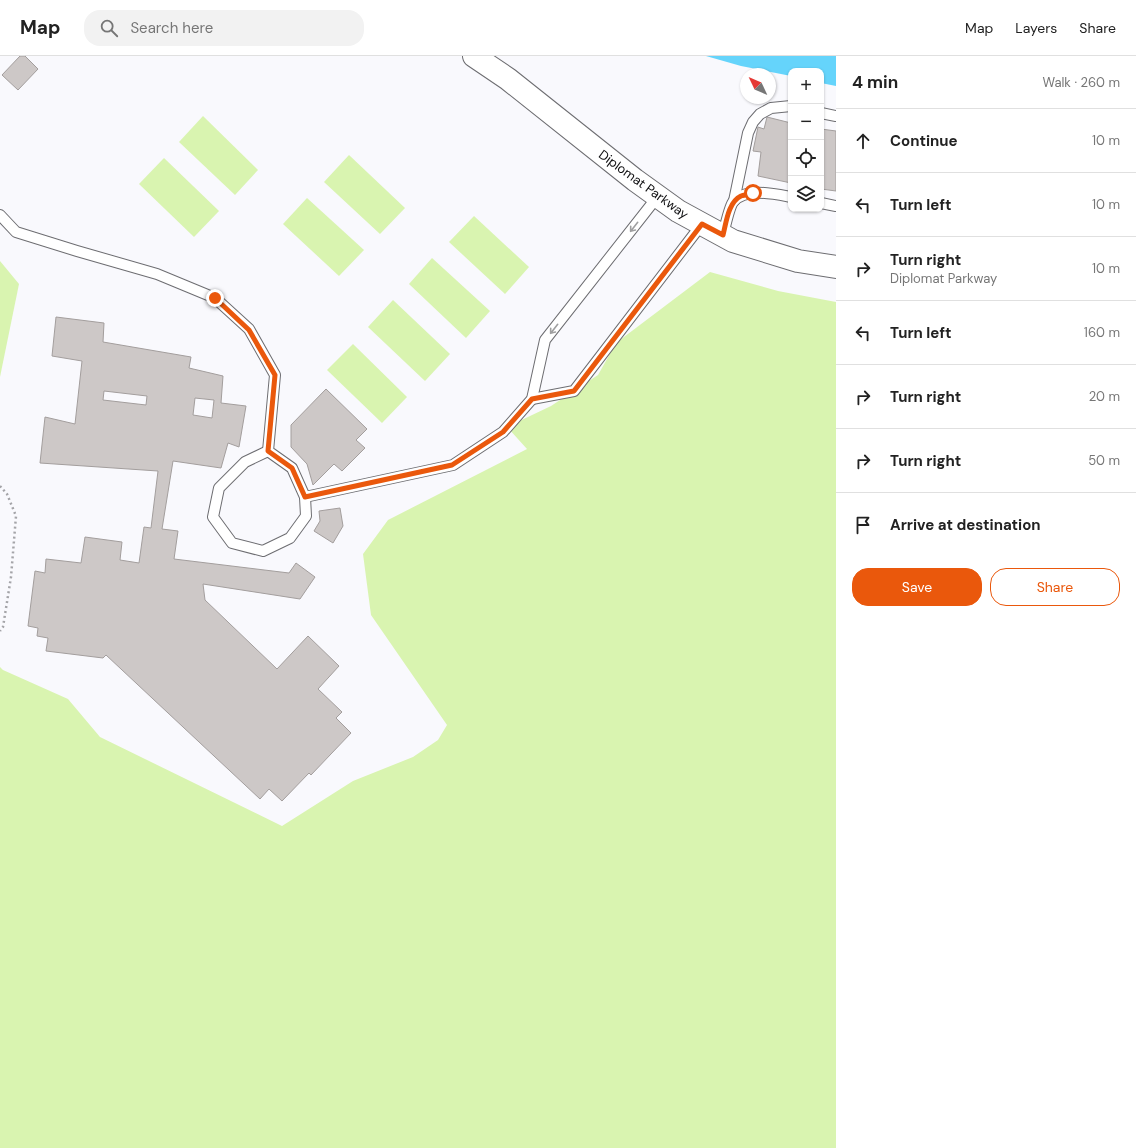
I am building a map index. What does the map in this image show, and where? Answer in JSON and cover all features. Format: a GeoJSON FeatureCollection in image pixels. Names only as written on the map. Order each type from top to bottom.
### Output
{"type":"FeatureCollection","features":[{"type":"Feature","properties":{"kind":"street","name":"Diplomat Parkway"},"geometry":{"type":"LineString","coordinates":[[474,56],[508,79],[635,180],[678,211],[733,241],[798,261],[836,267]]}},
{"type":"Feature","properties":{"kind":"lane"},"geometry":{"type":"LineString","coordinates":[[723,235],[731,206],[734,201],[748,133],[753,122],[760,114],[771,108],[788,106]]}},
{"type":"Feature","properties":{"kind":"lane"},"geometry":{"type":"LineString","coordinates":[[824,114],[836,116]]}},
{"type":"Feature","properties":{"kind":"lane"},"geometry":{"type":"LineString","coordinates":[[734,201],[740,196],[753,193],[788,197]]}},
{"type":"Feature","properties":{"kind":"lane"},"geometry":{"type":"LineString","coordinates":[[305,497],[452,465],[503,432],[532,399],[545,340],[658,196]]}},
{"type":"Feature","properties":{"kind":"lane"},"geometry":{"type":"LineString","coordinates":[[824,204],[836,206]]}},
{"type":"Feature","properties":{"kind":"lane"},"geometry":{"type":"LineString","coordinates":[[0,215],[16,232],[157,274],[215,298],[249,330],[275,375],[268,451]]}},
{"type":"Feature","properties":{"kind":"lane"},"geometry":{"type":"LineString","coordinates":[[532,399],[574,391],[702,224]]}},
{"type":"Feature","properties":{"kind":"lane"},"geometry":{"type":"LineString","coordinates":[[268,451],[292,468],[305,497],[306,516],[290,538],[263,550],[232,542],[213,518],[219,488],[244,462],[268,451]]}},
{"type":"Feature","properties":{"kind":"path"},"geometry":{"type":"LineString","coordinates":[[0,486],[7,494],[16,516],[11,577],[3,627],[0,631]]}},
{"type":"Feature","properties":{"kind":"green space"},"geometry":{"type":"Polygon","coordinates":[[[203,116],[258,170],[235,195],[179,142],[203,116]]]}},
{"type":"Feature","properties":{"kind":"green space"},"geometry":{"type":"Polygon","coordinates":[[[349,155],[405,208],[380,234],[324,182],[349,155]]]}},
{"type":"Feature","properties":{"kind":"green space"},"geometry":{"type":"Polygon","coordinates":[[[164,158],[219,211],[194,237],[139,184],[164,158]]]}},
{"type":"Feature","properties":{"kind":"green space"},"geometry":{"type":"Polygon","coordinates":[[[307,198],[364,250],[339,276],[283,224],[307,198]]]}},
{"type":"Feature","properties":{"kind":"green space"},"geometry":{"type":"Polygon","coordinates":[[[474,216],[529,267],[505,294],[449,242],[474,216]]]}},
{"type":"Feature","properties":{"kind":"green space"},"geometry":{"type":"Polygon","coordinates":[[[432,258],[490,311],[466,338],[409,284],[432,258]]]}},
{"type":"Feature","properties":{"kind":"green space"},"geometry":{"type":"Polygon","coordinates":[[[0,261],[19,284],[0,377],[0,261]]]}},
{"type":"Feature","properties":{"kind":"green space"},"geometry":{"type":"Polygon","coordinates":[[[710,272],[778,291],[836,302],[836,1148],[0,1148],[0,667],[3,670],[68,699],[100,737],[282,826],[353,781],[413,757],[438,740],[447,725],[371,615],[363,554],[388,520],[527,449],[507,427],[551,406],[598,375],[616,343],[710,272]]]}},
{"type":"Feature","properties":{"kind":"green space"},"geometry":{"type":"Polygon","coordinates":[[[393,300],[450,354],[425,381],[368,327],[393,300]]]}},
{"type":"Feature","properties":{"kind":"green space"},"geometry":{"type":"Polygon","coordinates":[[[353,344],[407,397],[382,423],[327,370],[353,344]]]}},
{"type":"Feature","properties":{"kind":"water"},"geometry":{"type":"Polygon","coordinates":[[[706,56],[836,56],[836,86],[824,84],[824,68],[788,68],[788,75],[776,73],[776,68],[751,68],[706,56]]]}},
{"type":"Feature","properties":{"kind":"building"},"geometry":{"type":"Polygon","coordinates":[[[20,56],[25,56],[38,69],[18,90],[2,75],[20,56]]]}},
{"type":"Feature","properties":{"kind":"building"},"geometry":{"type":"Polygon","coordinates":[[[767,117],[788,122],[788,182],[758,176],[761,152],[753,151],[758,127],[764,129],[767,117]]]}},
{"type":"Feature","properties":{"kind":"building"},"geometry":{"type":"Polygon","coordinates":[[[824,129],[836,131],[836,191],[824,189],[824,129]]]}},
{"type":"Feature","properties":{"kind":"building"},"geometry":{"type":"Polygon","coordinates":[[[56,317],[104,323],[103,342],[191,357],[189,368],[223,376],[221,403],[246,406],[239,447],[228,443],[221,468],[173,461],[162,529],[178,531],[174,559],[289,573],[296,563],[315,577],[300,599],[203,584],[205,600],[277,669],[308,636],[339,666],[318,689],[342,712],[336,718],[351,733],[311,775],[309,773],[282,801],[269,789],[260,799],[106,655],[103,658],[46,651],[48,638],[37,636],[38,628],[28,626],[35,571],[45,573],[46,559],[81,563],[85,537],[122,542],[120,560],[139,563],[144,527],[151,528],[158,471],[40,463],[45,417],[75,424],[82,361],[52,356],[56,317]],[[104,391],[103,400],[146,405],[147,396],[104,391]],[[195,398],[193,415],[212,418],[214,400],[195,398]]]}},
{"type":"Feature","properties":{"kind":"building"},"geometry":{"type":"Polygon","coordinates":[[[326,389],[367,429],[356,440],[365,448],[342,471],[334,464],[313,485],[307,464],[291,447],[291,425],[326,389]]]}},
{"type":"Feature","properties":{"kind":"building"},"geometry":{"type":"Polygon","coordinates":[[[340,508],[343,526],[333,543],[314,531],[320,521],[319,511],[340,508]]]}},
{"type":"Feature","properties":{"kind":"route"},"geometry":{"type":"LineString","coordinates":[[215,298],[249,330],[275,375],[268,451],[292,468],[305,497],[452,465],[503,432],[532,399],[574,391],[702,224],[723,235],[731,206],[734,201],[740,196],[753,193]]}}]}
